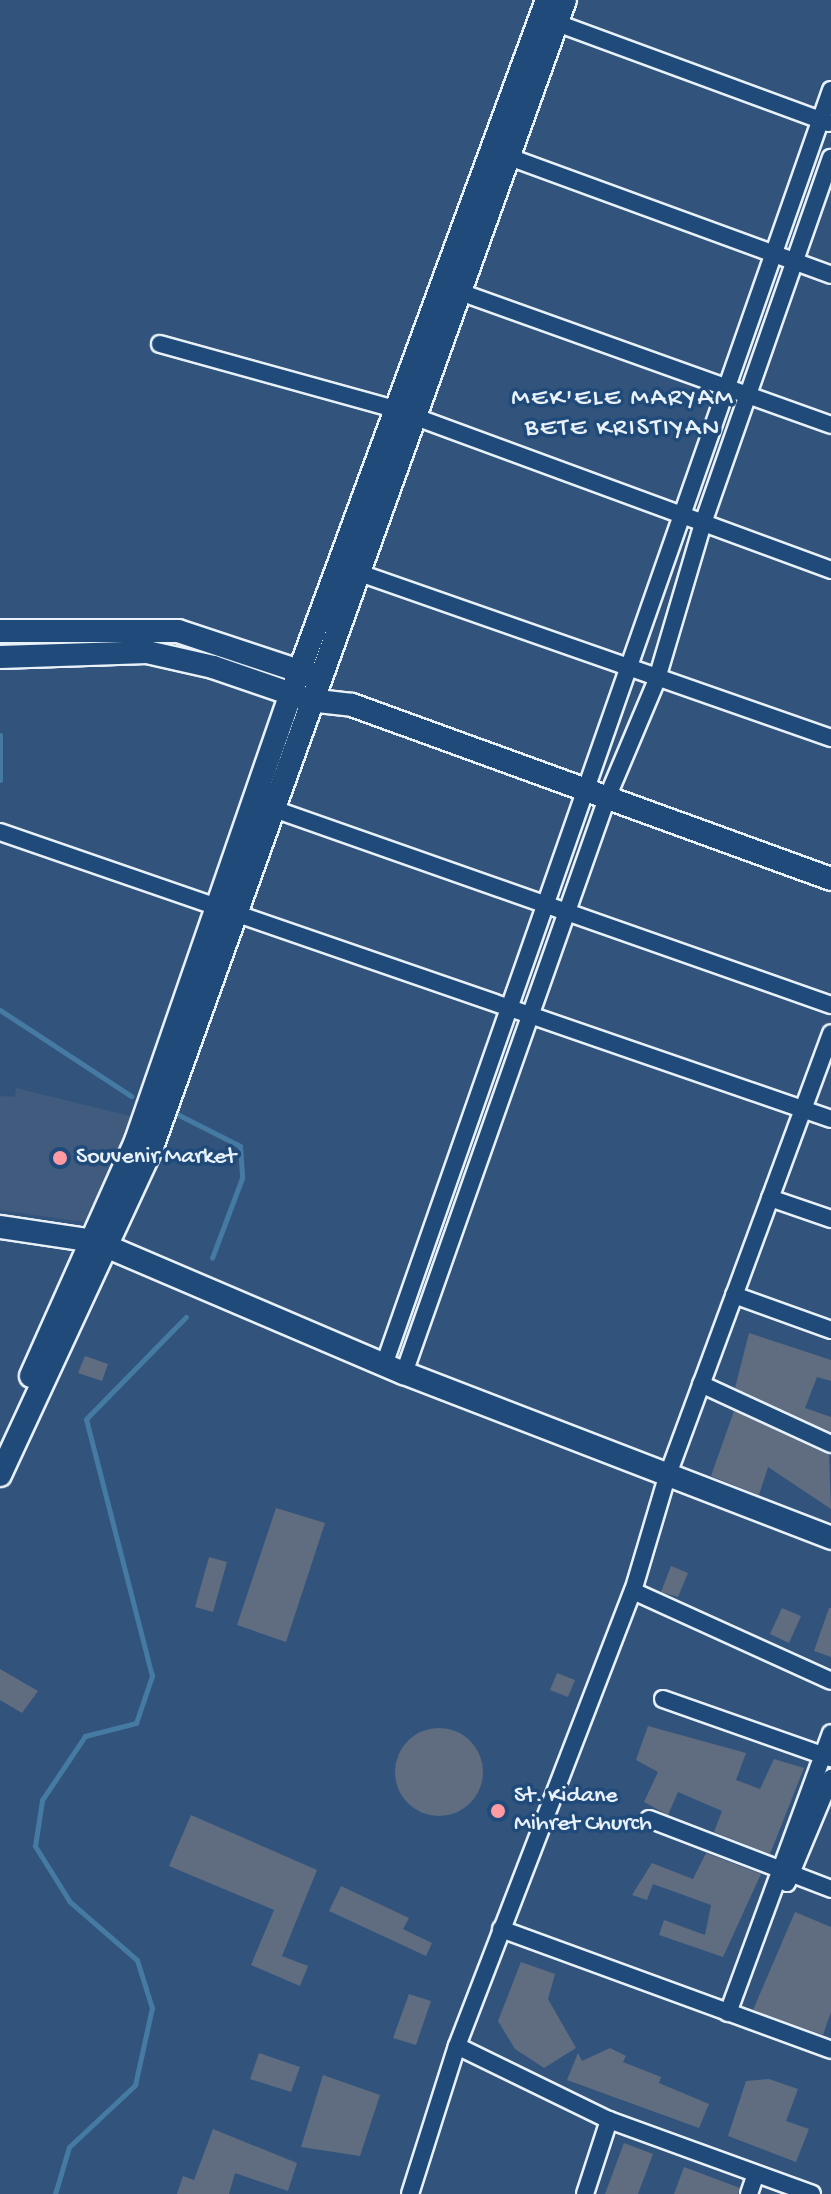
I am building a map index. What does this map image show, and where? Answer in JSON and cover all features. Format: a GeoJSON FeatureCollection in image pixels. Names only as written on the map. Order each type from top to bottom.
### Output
{"type":"FeatureCollection","features":[{"type":"Feature","properties":{"kind":"street"},"geometry":{"type":"LineString","coordinates":[[0,1475],[144,1144],[308,674],[548,14],[565,0]]}},
{"type":"Feature","properties":{"kind":"street"},"geometry":{"type":"LineString","coordinates":[[548,14],[826,122]]}},
{"type":"Feature","properties":{"kind":"street"},"geometry":{"type":"LineString","coordinates":[[394,1369],[509,1008],[774,254],[826,122],[831,90]]}},
{"type":"Feature","properties":{"kind":"street"},"geometry":{"type":"LineString","coordinates":[[499,154],[831,275]]}},
{"type":"Feature","properties":{"kind":"street"},"geometry":{"type":"LineString","coordinates":[[403,412],[457,291],[499,154]]}},
{"type":"Feature","properties":{"kind":"street"},"geometry":{"type":"LineString","coordinates":[[394,1369],[529,1015],[607,798],[656,682],[703,523],[831,158]]}},
{"type":"Feature","properties":{"kind":"street"},"geometry":{"type":"LineString","coordinates":[[457,291],[831,425]]}},
{"type":"Feature","properties":{"kind":"street"},"geometry":{"type":"LineString","coordinates":[[160,344],[403,412],[831,570]]}},
{"type":"Feature","properties":{"kind":"street"},"geometry":{"type":"LineString","coordinates":[[347,569],[656,682],[831,738]]}},
{"type":"Feature","properties":{"kind":"street"},"geometry":{"type":"LineString","coordinates":[[0,631],[178,631],[308,674],[352,705]]}},
{"type":"Feature","properties":{"kind":"street"},"geometry":{"type":"LineString","coordinates":[[0,657],[147,652],[300,697],[352,705],[831,879]]}},
{"type":"Feature","properties":{"kind":"street"},"geometry":{"type":"LineString","coordinates":[[226,910],[271,808],[300,697]]}},
{"type":"Feature","properties":{"kind":"street"},"geometry":{"type":"LineString","coordinates":[[271,808],[831,1005]]}},
{"type":"Feature","properties":{"kind":"street"},"geometry":{"type":"LineString","coordinates":[[5,834],[831,1119]]}},
{"type":"Feature","properties":{"kind":"street"},"geometry":{"type":"LineString","coordinates":[[410,2194],[457,2046],[633,1591],[667,1477],[831,1033]]}},
{"type":"Feature","properties":{"kind":"street"},"geometry":{"type":"LineString","coordinates":[[770,1198],[831,1219]]}},
{"type":"Feature","properties":{"kind":"street"},"geometry":{"type":"LineString","coordinates":[[0,1227],[101,1244],[394,1369],[831,1538]]}},
{"type":"Feature","properties":{"kind":"street"},"geometry":{"type":"LineString","coordinates":[[0,1442],[101,1244]]}},
{"type":"Feature","properties":{"kind":"street"},"geometry":{"type":"LineString","coordinates":[[734,1295],[831,1330]]}},
{"type":"Feature","properties":{"kind":"street"},"geometry":{"type":"LineString","coordinates":[[701,1384],[831,1444]]}},
{"type":"Feature","properties":{"kind":"street"},"geometry":{"type":"LineString","coordinates":[[633,1591],[831,1681]]}},
{"type":"Feature","properties":{"kind":"street"},"geometry":{"type":"LineString","coordinates":[[663,1699],[827,1757]]}},
{"type":"Feature","properties":{"kind":"street"},"geometry":{"type":"LineString","coordinates":[[787,1872],[827,1757],[831,1733]]}},
{"type":"Feature","properties":{"kind":"street"},"geometry":{"type":"LineString","coordinates":[[728,2013],[769,1907],[831,1778]]}},
{"type":"Feature","properties":{"kind":"street"},"geometry":{"type":"LineString","coordinates":[[649,1819],[831,1889]]}},
{"type":"Feature","properties":{"kind":"street"},"geometry":{"type":"LineString","coordinates":[[501,1929],[831,2050]]}},
{"type":"Feature","properties":{"kind":"street"},"geometry":{"type":"LineString","coordinates":[[457,2046],[609,2120],[812,2194]]}},
{"type":"Feature","properties":{"kind":"street"},"geometry":{"type":"LineString","coordinates":[[585,2194],[609,2120]]}},
{"type":"Feature","properties":{"kind":"street"},"geometry":{"type":"LineString","coordinates":[[749,2194],[756,2174]]}},
{"type":"Feature","properties":{"kind":"shaded area","name":"Souvenir Market"},"geometry":{"type":"Polygon","coordinates":[[[16,1088],[134,1117],[107,1199],[90,1223],[0,1210],[0,1096],[15,1097],[16,1088]]]}},
{"type":"Feature","properties":{"kind":"building"},"geometry":{"type":"Polygon","coordinates":[[[749,1333],[831,1360],[831,1381],[817,1377],[805,1408],[831,1417],[831,1432],[735,1388],[749,1333]]]}},
{"type":"Feature","properties":{"kind":"building"},"geometry":{"type":"Polygon","coordinates":[[[85,1356],[108,1364],[102,1381],[78,1373],[85,1356]]]}},
{"type":"Feature","properties":{"kind":"building"},"geometry":{"type":"Polygon","coordinates":[[[734,1411],[829,1455],[831,1509],[768,1467],[759,1495],[711,1476],[734,1411]]]}},
{"type":"Feature","properties":{"kind":"building"},"geometry":{"type":"Polygon","coordinates":[[[276,1508],[325,1523],[286,1642],[237,1625],[276,1508]]]}},
{"type":"Feature","properties":{"kind":"building"},"geometry":{"type":"Polygon","coordinates":[[[209,1557],[227,1562],[213,1612],[195,1607],[209,1557]]]}},
{"type":"Feature","properties":{"kind":"building"},"geometry":{"type":"Polygon","coordinates":[[[671,1566],[688,1573],[678,1597],[661,1592],[671,1566]]]}},
{"type":"Feature","properties":{"kind":"building"},"geometry":{"type":"Polygon","coordinates":[[[782,1608],[801,1616],[789,1643],[770,1634],[782,1608]]]}},
{"type":"Feature","properties":{"kind":"building"},"geometry":{"type":"Polygon","coordinates":[[[831,1608],[831,1657],[814,1651],[831,1608]]]}},
{"type":"Feature","properties":{"kind":"building"},"geometry":{"type":"Polygon","coordinates":[[[0,1669],[38,1691],[22,1713],[0,1700],[0,1669]]]}},
{"type":"Feature","properties":{"kind":"building"},"geometry":{"type":"Polygon","coordinates":[[[557,1673],[575,1680],[568,1697],[550,1690],[557,1673]]]}},
{"type":"Feature","properties":{"kind":"building"},"geometry":{"type":"Polygon","coordinates":[[[648,1726],[746,1753],[736,1780],[760,1789],[774,1759],[804,1768],[770,1854],[714,1832],[722,1811],[678,1792],[668,1815],[644,1802],[658,1772],[636,1760],[648,1726]]]}},
{"type":"Feature","properties":{"kind":"building"},"geometry":{"type":"Polygon","coordinates":[[[430,1728],[448,1728],[464,1735],[476,1747],[483,1763],[483,1781],[476,1797],[464,1809],[448,1816],[430,1816],[414,1809],[402,1797],[395,1781],[395,1763],[402,1747],[414,1735],[430,1728]]]}},
{"type":"Feature","properties":{"kind":"building"},"geometry":{"type":"Polygon","coordinates":[[[191,1815],[317,1870],[282,1956],[308,1966],[300,1986],[251,1965],[274,1910],[169,1866],[191,1815]]]}},
{"type":"Feature","properties":{"kind":"building"},"geometry":{"type":"Polygon","coordinates":[[[706,1853],[761,1874],[723,1957],[659,1935],[664,1920],[705,1935],[711,1905],[653,1884],[647,1900],[632,1895],[652,1863],[693,1879],[706,1853]]]}},
{"type":"Feature","properties":{"kind":"building"},"geometry":{"type":"Polygon","coordinates":[[[341,1886],[409,1918],[403,1929],[432,1943],[426,1956],[329,1911],[341,1886]]]}},
{"type":"Feature","properties":{"kind":"building"},"geometry":{"type":"Polygon","coordinates":[[[795,1912],[831,1927],[831,2012],[823,2035],[753,2010],[795,1912]]]}},
{"type":"Feature","properties":{"kind":"building"},"geometry":{"type":"Polygon","coordinates":[[[521,1962],[555,1974],[548,1999],[576,2048],[544,2068],[515,2049],[498,2021],[521,1962]]]}},
{"type":"Feature","properties":{"kind":"building"},"geometry":{"type":"Polygon","coordinates":[[[409,1994],[431,2001],[416,2045],[393,2038],[409,1994]]]}},
{"type":"Feature","properties":{"kind":"building"},"geometry":{"type":"Polygon","coordinates":[[[610,2048],[626,2056],[623,2062],[661,2077],[659,2083],[709,2104],[699,2128],[567,2080],[578,2053],[582,2061],[610,2048]]]}},
{"type":"Feature","properties":{"kind":"building"},"geometry":{"type":"Polygon","coordinates":[[[259,2053],[300,2067],[291,2092],[250,2079],[259,2053]]]}},
{"type":"Feature","properties":{"kind":"building"},"geometry":{"type":"Polygon","coordinates":[[[323,2075],[380,2095],[360,2156],[301,2147],[323,2075]]]}},
{"type":"Feature","properties":{"kind":"building"},"geometry":{"type":"Polygon","coordinates":[[[769,2079],[798,2089],[786,2121],[809,2129],[796,2162],[728,2136],[746,2081],[769,2079]]]}},
{"type":"Feature","properties":{"kind":"building"},"geometry":{"type":"Polygon","coordinates":[[[213,2129],[297,2163],[288,2191],[235,2173],[229,2194],[177,2194],[183,2176],[194,2180],[213,2129]]]}},
{"type":"Feature","properties":{"kind":"building"},"geometry":{"type":"Polygon","coordinates":[[[624,2143],[653,2154],[638,2194],[605,2194],[624,2143]]]}},
{"type":"Feature","properties":{"kind":"building"},"geometry":{"type":"Polygon","coordinates":[[[684,2167],[740,2188],[738,2194],[674,2194],[684,2167]]]}},
{"type":"Feature","properties":{"kind":"waterway"},"geometry":{"type":"LineString","coordinates":[[0,735],[0,780]]}},
{"type":"Feature","properties":{"kind":"waterway"},"geometry":{"type":"LineString","coordinates":[[0,1010],[131,1096]]}},
{"type":"Feature","properties":{"kind":"waterway"},"geometry":{"type":"LineString","coordinates":[[175,1113],[240,1146],[242,1178],[212,1258]]}},
{"type":"Feature","properties":{"kind":"waterway"},"geometry":{"type":"LineString","coordinates":[[55,2194],[69,2147],[135,2085],[152,2008],[137,1960],[70,1902],[35,1846],[42,1800],[85,1736],[136,1723],[152,1676],[86,1419],[186,1317]]}},
{"type":"Feature","properties":{"kind":"place","name":"Souvenir Market"},"geometry":{"type":"Point","coordinates":[60,1158]}},
{"type":"Feature","properties":{"kind":"place","name":"St. Kidane Mihret Church"},"geometry":{"type":"Point","coordinates":[498,1811]}},
{"type":"Feature","properties":{"kind":"district","name":"MEK'ELE MARYAM BETE KRISTIYAN"},"geometry":{"type":"Point","coordinates":[623,415]}}]}
